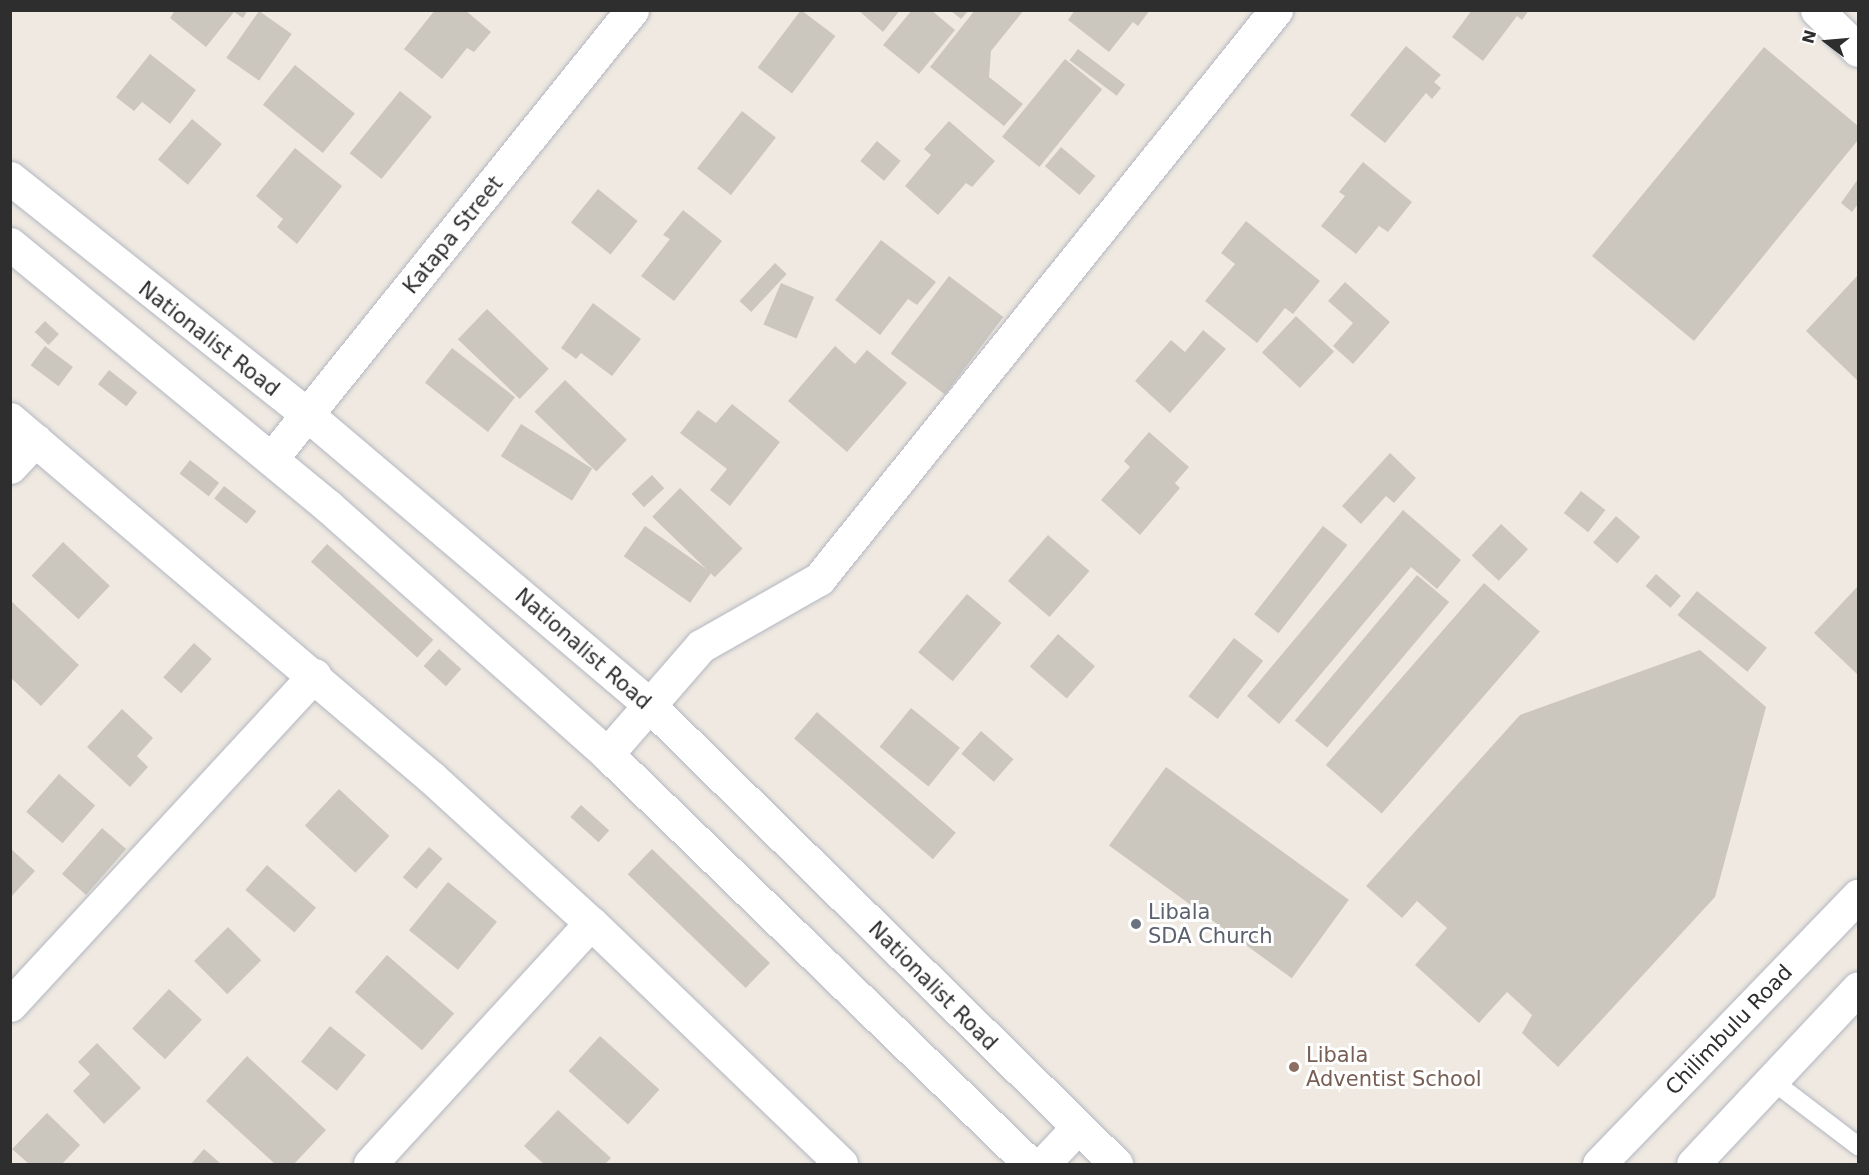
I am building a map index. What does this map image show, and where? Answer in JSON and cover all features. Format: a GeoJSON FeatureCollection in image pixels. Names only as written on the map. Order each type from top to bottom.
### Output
{"type":"FeatureCollection","features":[{"type":"Feature","properties":{"kind":"street","name":"Katapa Street"},"geometry":{"type":"LineString","coordinates":[[272,458],[309,416],[632,10]]}},
{"type":"Feature","properties":{"kind":"street"},"geometry":{"type":"LineString","coordinates":[[607,754],[647,703],[701,646],[819,579],[1276,10]]}},
{"type":"Feature","properties":{"kind":"street"},"geometry":{"type":"LineString","coordinates":[[1817,10],[1858,50]]}},
{"type":"Feature","properties":{"kind":"street","name":"Nationalist Road"},"geometry":{"type":"LineString","coordinates":[[10,178],[309,416],[647,703],[1116,1164]]}},
{"type":"Feature","properties":{"kind":"street"},"geometry":{"type":"LineString","coordinates":[[10,244],[272,458],[607,754],[1030,1164]]}},
{"type":"Feature","properties":{"kind":"street"},"geometry":{"type":"LineString","coordinates":[[10,419],[314,675],[591,923],[841,1164]]}},
{"type":"Feature","properties":{"kind":"street"},"geometry":{"type":"LineString","coordinates":[[10,467],[35,440]]}},
{"type":"Feature","properties":{"kind":"street"},"geometry":{"type":"LineString","coordinates":[[10,1005],[314,675]]}},
{"type":"Feature","properties":{"kind":"street","name":"Chilimbulu Road"},"geometry":{"type":"LineString","coordinates":[[1599,1164],[1858,896]]}},
{"type":"Feature","properties":{"kind":"street"},"geometry":{"type":"LineString","coordinates":[[370,1164],[591,923]]}},
{"type":"Feature","properties":{"kind":"street"},"geometry":{"type":"LineString","coordinates":[[1694,1164],[1770,1079],[1858,988]]}},
{"type":"Feature","properties":{"kind":"street"},"geometry":{"type":"LineString","coordinates":[[1043,1164],[1077,1128]]}},
{"type":"Feature","properties":{"kind":"lane"},"geometry":{"type":"LineString","coordinates":[[1770,1079],[1858,1146]]}},
{"type":"Feature","properties":{"kind":"building"},"geometry":{"type":"Polygon","coordinates":[[[175,10],[248,10],[243,18],[234,12],[206,47],[170,18],[175,10]]]}},
{"type":"Feature","properties":{"kind":"building"},"geometry":{"type":"Polygon","coordinates":[[[435,10],[465,10],[491,32],[474,52],[467,48],[442,79],[404,49],[435,10]]]}},
{"type":"Feature","properties":{"kind":"building"},"geometry":{"type":"Polygon","coordinates":[[[801,10],[835,36],[792,93],[758,68],[801,10]]]}},
{"type":"Feature","properties":{"kind":"building"},"geometry":{"type":"Polygon","coordinates":[[[858,10],[900,10],[883,32],[858,10]]]}},
{"type":"Feature","properties":{"kind":"building"},"geometry":{"type":"Polygon","coordinates":[[[912,10],[931,10],[955,30],[919,74],[883,45],[912,10]]]}},
{"type":"Feature","properties":{"kind":"building"},"geometry":{"type":"Polygon","coordinates":[[[950,10],[969,10],[961,19],[950,10]]]}},
{"type":"Feature","properties":{"kind":"building"},"geometry":{"type":"Polygon","coordinates":[[[975,10],[1024,10],[991,51],[989,77],[1023,104],[1004,126],[930,67],[975,10]]]}},
{"type":"Feature","properties":{"kind":"building"},"geometry":{"type":"Polygon","coordinates":[[[1075,10],[1150,10],[1138,26],[1133,22],[1109,52],[1068,20],[1075,10]]]}},
{"type":"Feature","properties":{"kind":"building"},"geometry":{"type":"Polygon","coordinates":[[[1472,10],[1529,10],[1522,20],[1517,16],[1483,61],[1452,37],[1472,10]]]}},
{"type":"Feature","properties":{"kind":"building"},"geometry":{"type":"Polygon","coordinates":[[[259,11],[292,34],[259,81],[226,58],[259,11]]]}},
{"type":"Feature","properties":{"kind":"building"},"geometry":{"type":"Polygon","coordinates":[[[1406,46],[1441,75],[1434,82],[1441,88],[1432,99],[1426,93],[1385,143],[1350,115],[1406,46]]]}},
{"type":"Feature","properties":{"kind":"building"},"geometry":{"type":"Polygon","coordinates":[[[1764,47],[1858,126],[1858,140],[1694,341],[1592,256],[1764,47]]]}},
{"type":"Feature","properties":{"kind":"building"},"geometry":{"type":"Polygon","coordinates":[[[1078,49],[1125,85],[1117,96],[1070,60],[1078,49]]]}},
{"type":"Feature","properties":{"kind":"building"},"geometry":{"type":"Polygon","coordinates":[[[150,54],[196,90],[170,124],[142,102],[134,111],[116,97],[150,54]]]}},
{"type":"Feature","properties":{"kind":"building"},"geometry":{"type":"Polygon","coordinates":[[[1065,59],[1102,89],[1039,167],[1002,137],[1065,59]]]}},
{"type":"Feature","properties":{"kind":"building"},"geometry":{"type":"Polygon","coordinates":[[[295,65],[355,113],[323,153],[263,105],[295,65]]]}},
{"type":"Feature","properties":{"kind":"building"},"geometry":{"type":"Polygon","coordinates":[[[400,91],[432,117],[382,179],[350,153],[400,91]]]}},
{"type":"Feature","properties":{"kind":"building"},"geometry":{"type":"Polygon","coordinates":[[[742,111],[776,137],[731,195],[697,169],[742,111]]]}},
{"type":"Feature","properties":{"kind":"building"},"geometry":{"type":"Polygon","coordinates":[[[192,119],[222,144],[188,185],[158,160],[192,119]]]}},
{"type":"Feature","properties":{"kind":"building"},"geometry":{"type":"Polygon","coordinates":[[[949,121],[995,161],[972,187],[966,183],[938,215],[905,186],[931,155],[924,149],[949,121]]]}},
{"type":"Feature","properties":{"kind":"building"},"geometry":{"type":"Polygon","coordinates":[[[877,141],[901,161],[884,181],[860,161],[877,141]]]}},
{"type":"Feature","properties":{"kind":"building"},"geometry":{"type":"Polygon","coordinates":[[[1061,147],[1095,176],[1079,195],[1045,166],[1061,147]]]}},
{"type":"Feature","properties":{"kind":"building"},"geometry":{"type":"Polygon","coordinates":[[[295,148],[342,186],[297,244],[277,227],[283,219],[256,196],[295,148]]]}},
{"type":"Feature","properties":{"kind":"building"},"geometry":{"type":"Polygon","coordinates":[[[1363,162],[1412,202],[1388,232],[1379,226],[1356,254],[1321,226],[1345,196],[1339,192],[1363,162]]]}},
{"type":"Feature","properties":{"kind":"building"},"geometry":{"type":"Polygon","coordinates":[[[1858,179],[1858,204],[1852,212],[1841,203],[1858,179]]]}},
{"type":"Feature","properties":{"kind":"building"},"geometry":{"type":"Polygon","coordinates":[[[598,189],[638,221],[611,255],[571,222],[598,189]]]}},
{"type":"Feature","properties":{"kind":"building"},"geometry":{"type":"Polygon","coordinates":[[[683,210],[722,241],[674,301],[641,276],[670,239],[663,235],[683,210]]]}},
{"type":"Feature","properties":{"kind":"building"},"geometry":{"type":"Polygon","coordinates":[[[1246,221],[1320,281],[1293,314],[1285,308],[1257,343],[1205,301],[1235,264],[1221,253],[1246,221]]]}},
{"type":"Feature","properties":{"kind":"building"},"geometry":{"type":"Polygon","coordinates":[[[881,240],[936,282],[917,305],[908,299],[880,335],[835,300],[881,240]]]}},
{"type":"Feature","properties":{"kind":"building"},"geometry":{"type":"Polygon","coordinates":[[[775,263],[787,274],[751,312],[740,301],[775,263]]]}},
{"type":"Feature","properties":{"kind":"building"},"geometry":{"type":"Polygon","coordinates":[[[1858,275],[1858,381],[1806,331],[1858,275]]]}},
{"type":"Feature","properties":{"kind":"building"},"geometry":{"type":"Polygon","coordinates":[[[949,276],[1003,317],[945,394],[891,353],[949,276]]]}},
{"type":"Feature","properties":{"kind":"building"},"geometry":{"type":"Polygon","coordinates":[[[1345,282],[1390,322],[1353,364],[1333,346],[1353,323],[1328,301],[1345,282]]]}},
{"type":"Feature","properties":{"kind":"building"},"geometry":{"type":"Polygon","coordinates":[[[781,283],[814,297],[797,338],[763,324],[781,283]]]}},
{"type":"Feature","properties":{"kind":"building"},"geometry":{"type":"Polygon","coordinates":[[[593,303],[641,339],[612,376],[581,353],[576,359],[561,348],[593,303]]]}},
{"type":"Feature","properties":{"kind":"building"},"geometry":{"type":"Polygon","coordinates":[[[487,309],[549,369],[520,399],[458,339],[487,309]]]}},
{"type":"Feature","properties":{"kind":"building"},"geometry":{"type":"Polygon","coordinates":[[[1296,316],[1334,351],[1300,388],[1262,353],[1296,316]]]}},
{"type":"Feature","properties":{"kind":"building"},"geometry":{"type":"Polygon","coordinates":[[[45,321],[59,334],[49,345],[35,332],[45,321]]]}},
{"type":"Feature","properties":{"kind":"building"},"geometry":{"type":"Polygon","coordinates":[[[1203,330],[1226,349],[1170,413],[1135,381],[1171,340],[1185,352],[1203,330]]]}},
{"type":"Feature","properties":{"kind":"building"},"geometry":{"type":"Polygon","coordinates":[[[45,346],[73,367],[59,386],[31,365],[45,346]]]}},
{"type":"Feature","properties":{"kind":"building"},"geometry":{"type":"Polygon","coordinates":[[[835,346],[855,364],[867,350],[907,383],[847,452],[788,401],[835,346]]]}},
{"type":"Feature","properties":{"kind":"building"},"geometry":{"type":"Polygon","coordinates":[[[452,348],[515,397],[488,432],[425,383],[452,348]]]}},
{"type":"Feature","properties":{"kind":"building"},"geometry":{"type":"Polygon","coordinates":[[[109,370],[137,392],[126,406],[98,384],[109,370]]]}},
{"type":"Feature","properties":{"kind":"building"},"geometry":{"type":"Polygon","coordinates":[[[565,380],[627,440],[596,471],[534,412],[565,380]]]}},
{"type":"Feature","properties":{"kind":"building"},"geometry":{"type":"Polygon","coordinates":[[[732,404],[780,442],[730,506],[710,490],[727,469],[680,433],[698,410],[716,423],[732,404]]]}},
{"type":"Feature","properties":{"kind":"building"},"geometry":{"type":"Polygon","coordinates":[[[521,424],[592,469],[572,501],[501,456],[521,424]]]}},
{"type":"Feature","properties":{"kind":"building"},"geometry":{"type":"Polygon","coordinates":[[[1149,432],[1189,467],[1175,483],[1180,488],[1140,535],[1101,500],[1130,467],[1124,461],[1149,432]]]}},
{"type":"Feature","properties":{"kind":"building"},"geometry":{"type":"Polygon","coordinates":[[[1390,453],[1416,478],[1394,503],[1386,496],[1361,524],[1342,506],[1390,453]]]}},
{"type":"Feature","properties":{"kind":"building"},"geometry":{"type":"Polygon","coordinates":[[[190,460],[219,483],[209,496],[180,473],[190,460]]]}},
{"type":"Feature","properties":{"kind":"building"},"geometry":{"type":"Polygon","coordinates":[[[652,475],[664,488],[644,507],[632,494],[652,475]]]}},
{"type":"Feature","properties":{"kind":"building"},"geometry":{"type":"Polygon","coordinates":[[[224,486],[256,511],[246,524],[214,499],[224,486]]]}},
{"type":"Feature","properties":{"kind":"building"},"geometry":{"type":"Polygon","coordinates":[[[680,488],[743,548],[715,577],[652,517],[680,488]]]}},
{"type":"Feature","properties":{"kind":"building"},"geometry":{"type":"Polygon","coordinates":[[[1581,491],[1605,510],[1588,532],[1564,513],[1581,491]]]}},
{"type":"Feature","properties":{"kind":"building"},"geometry":{"type":"Polygon","coordinates":[[[1403,510],[1461,560],[1437,589],[1411,567],[1279,724],[1247,696],[1403,510]]]}},
{"type":"Feature","properties":{"kind":"building"},"geometry":{"type":"Polygon","coordinates":[[[1616,516],[1640,537],[1617,563],[1593,542],[1616,516]]]}},
{"type":"Feature","properties":{"kind":"building"},"geometry":{"type":"Polygon","coordinates":[[[1501,524],[1528,549],[1499,581],[1472,555],[1501,524]]]}},
{"type":"Feature","properties":{"kind":"building"},"geometry":{"type":"Polygon","coordinates":[[[645,526],[711,572],[690,603],[624,556],[645,526]]]}},
{"type":"Feature","properties":{"kind":"building"},"geometry":{"type":"Polygon","coordinates":[[[1323,526],[1347,545],[1278,633],[1254,614],[1323,526]]]}},
{"type":"Feature","properties":{"kind":"building"},"geometry":{"type":"Polygon","coordinates":[[[1048,535],[1090,571],[1049,617],[1008,581],[1048,535]]]}},
{"type":"Feature","properties":{"kind":"building"},"geometry":{"type":"Polygon","coordinates":[[[63,542],[110,586],[78,619],[32,576],[63,542]]]}},
{"type":"Feature","properties":{"kind":"building"},"geometry":{"type":"Polygon","coordinates":[[[327,544],[433,640],[417,658],[311,562],[327,544]]]}},
{"type":"Feature","properties":{"kind":"building"},"geometry":{"type":"Polygon","coordinates":[[[1656,574],[1681,596],[1670,608],[1646,586],[1656,574]]]}},
{"type":"Feature","properties":{"kind":"building"},"geometry":{"type":"Polygon","coordinates":[[[1417,575],[1449,602],[1327,748],[1295,721],[1417,575]]]}},
{"type":"Feature","properties":{"kind":"building"},"geometry":{"type":"Polygon","coordinates":[[[1484,583],[1540,632],[1382,813],[1326,765],[1484,583]]]}},
{"type":"Feature","properties":{"kind":"building"},"geometry":{"type":"Polygon","coordinates":[[[1858,586],[1858,675],[1814,633],[1858,586]]]}},
{"type":"Feature","properties":{"kind":"building"},"geometry":{"type":"Polygon","coordinates":[[[1697,591],[1767,648],[1747,672],[1677,615],[1697,591]]]}},
{"type":"Feature","properties":{"kind":"building"},"geometry":{"type":"Polygon","coordinates":[[[967,594],[1001,623],[953,681],[918,652],[967,594]]]}},
{"type":"Feature","properties":{"kind":"building"},"geometry":{"type":"Polygon","coordinates":[[[10,600],[79,665],[41,706],[10,677],[10,600]]]}},
{"type":"Feature","properties":{"kind":"building"},"geometry":{"type":"Polygon","coordinates":[[[1058,634],[1095,666],[1067,699],[1030,666],[1058,634]]]}},
{"type":"Feature","properties":{"kind":"building"},"geometry":{"type":"Polygon","coordinates":[[[1234,638],[1263,661],[1218,719],[1188,696],[1234,638]]]}},
{"type":"Feature","properties":{"kind":"building"},"geometry":{"type":"Polygon","coordinates":[[[194,643],[212,659],[181,693],[163,677],[194,643]]]}},
{"type":"Feature","properties":{"kind":"building"},"geometry":{"type":"Polygon","coordinates":[[[439,649],[461,669],[446,686],[424,666],[439,649]]]}},
{"type":"Feature","properties":{"kind":"building"},"geometry":{"type":"Polygon","coordinates":[[[1700,650],[1766,707],[1715,897],[1558,1067],[1522,1033],[1532,1015],[1507,992],[1479,1023],[1415,965],[1447,928],[1417,901],[1402,918],[1366,886],[1520,715],[1700,650]]]}},
{"type":"Feature","properties":{"kind":"building"},"geometry":{"type":"Polygon","coordinates":[[[911,708],[960,748],[928,787],[880,747],[911,708]]]}},
{"type":"Feature","properties":{"kind":"building"},"geometry":{"type":"Polygon","coordinates":[[[122,709],[153,738],[137,756],[148,767],[130,787],[87,747],[122,709]]]}},
{"type":"Feature","properties":{"kind":"building"},"geometry":{"type":"Polygon","coordinates":[[[817,712],[956,833],[933,859],[794,738],[817,712]]]}},
{"type":"Feature","properties":{"kind":"building"},"geometry":{"type":"Polygon","coordinates":[[[981,731],[1013,759],[994,782],[961,754],[981,731]]]}},
{"type":"Feature","properties":{"kind":"building"},"geometry":{"type":"Polygon","coordinates":[[[1166,767],[1349,900],[1292,978],[1109,845],[1166,767]]]}},
{"type":"Feature","properties":{"kind":"building"},"geometry":{"type":"Polygon","coordinates":[[[59,774],[95,805],[62,843],[26,812],[59,774]]]}},
{"type":"Feature","properties":{"kind":"building"},"geometry":{"type":"Polygon","coordinates":[[[339,789],[389,836],[355,873],[305,826],[339,789]]]}},
{"type":"Feature","properties":{"kind":"building"},"geometry":{"type":"Polygon","coordinates":[[[581,805],[609,830],[599,842],[570,817],[581,805]]]}},
{"type":"Feature","properties":{"kind":"building"},"geometry":{"type":"Polygon","coordinates":[[[102,828],[126,849],[86,895],[62,874],[102,828]]]}},
{"type":"Feature","properties":{"kind":"building"},"geometry":{"type":"Polygon","coordinates":[[[429,847],[443,859],[416,889],[403,877],[429,847]]]}},
{"type":"Feature","properties":{"kind":"building"},"geometry":{"type":"Polygon","coordinates":[[[10,848],[35,871],[10,898],[10,848]]]}},
{"type":"Feature","properties":{"kind":"building"},"geometry":{"type":"Polygon","coordinates":[[[652,849],[770,963],[746,988],[628,874],[652,849]]]}},
{"type":"Feature","properties":{"kind":"building"},"geometry":{"type":"Polygon","coordinates":[[[267,865],[316,908],[294,933],[245,890],[267,865]]]}},
{"type":"Feature","properties":{"kind":"building"},"geometry":{"type":"Polygon","coordinates":[[[448,882],[497,922],[458,970],[409,930],[448,882]]]}},
{"type":"Feature","properties":{"kind":"building"},"geometry":{"type":"Polygon","coordinates":[[[228,927],[261,960],[227,994],[194,961],[228,927]]]}},
{"type":"Feature","properties":{"kind":"building"},"geometry":{"type":"Polygon","coordinates":[[[387,955],[454,1013],[422,1050],[355,992],[387,955]]]}},
{"type":"Feature","properties":{"kind":"building"},"geometry":{"type":"Polygon","coordinates":[[[169,989],[202,1020],[165,1059],[132,1028],[169,989]]]}},
{"type":"Feature","properties":{"kind":"building"},"geometry":{"type":"Polygon","coordinates":[[[330,1026],[366,1055],[337,1091],[301,1062],[330,1026]]]}},
{"type":"Feature","properties":{"kind":"building"},"geometry":{"type":"Polygon","coordinates":[[[600,1036],[659,1090],[628,1124],[569,1071],[600,1036]]]}},
{"type":"Feature","properties":{"kind":"building"},"geometry":{"type":"Polygon","coordinates":[[[97,1043],[141,1088],[104,1124],[73,1091],[90,1074],[78,1062],[97,1043]]]}},
{"type":"Feature","properties":{"kind":"building"},"geometry":{"type":"Polygon","coordinates":[[[247,1056],[326,1130],[294,1164],[275,1164],[206,1101],[247,1056]]]}},
{"type":"Feature","properties":{"kind":"building"},"geometry":{"type":"Polygon","coordinates":[[[558,1110],[611,1158],[605,1164],[544,1164],[524,1146],[558,1110]]]}},
{"type":"Feature","properties":{"kind":"building"},"geometry":{"type":"Polygon","coordinates":[[[47,1113],[80,1145],[62,1164],[29,1164],[12,1149],[47,1113]]]}},
{"type":"Feature","properties":{"kind":"building"},"geometry":{"type":"Polygon","coordinates":[[[204,1149],[221,1164],[191,1164],[204,1149]]]}},
{"type":"Feature","properties":{"kind":"place","name":"Libala SDA Church"},"geometry":{"type":"Point","coordinates":[1136,924]}},
{"type":"Feature","properties":{"kind":"place","name":"Libala Adventist School"},"geometry":{"type":"Point","coordinates":[1294,1067]}}]}
